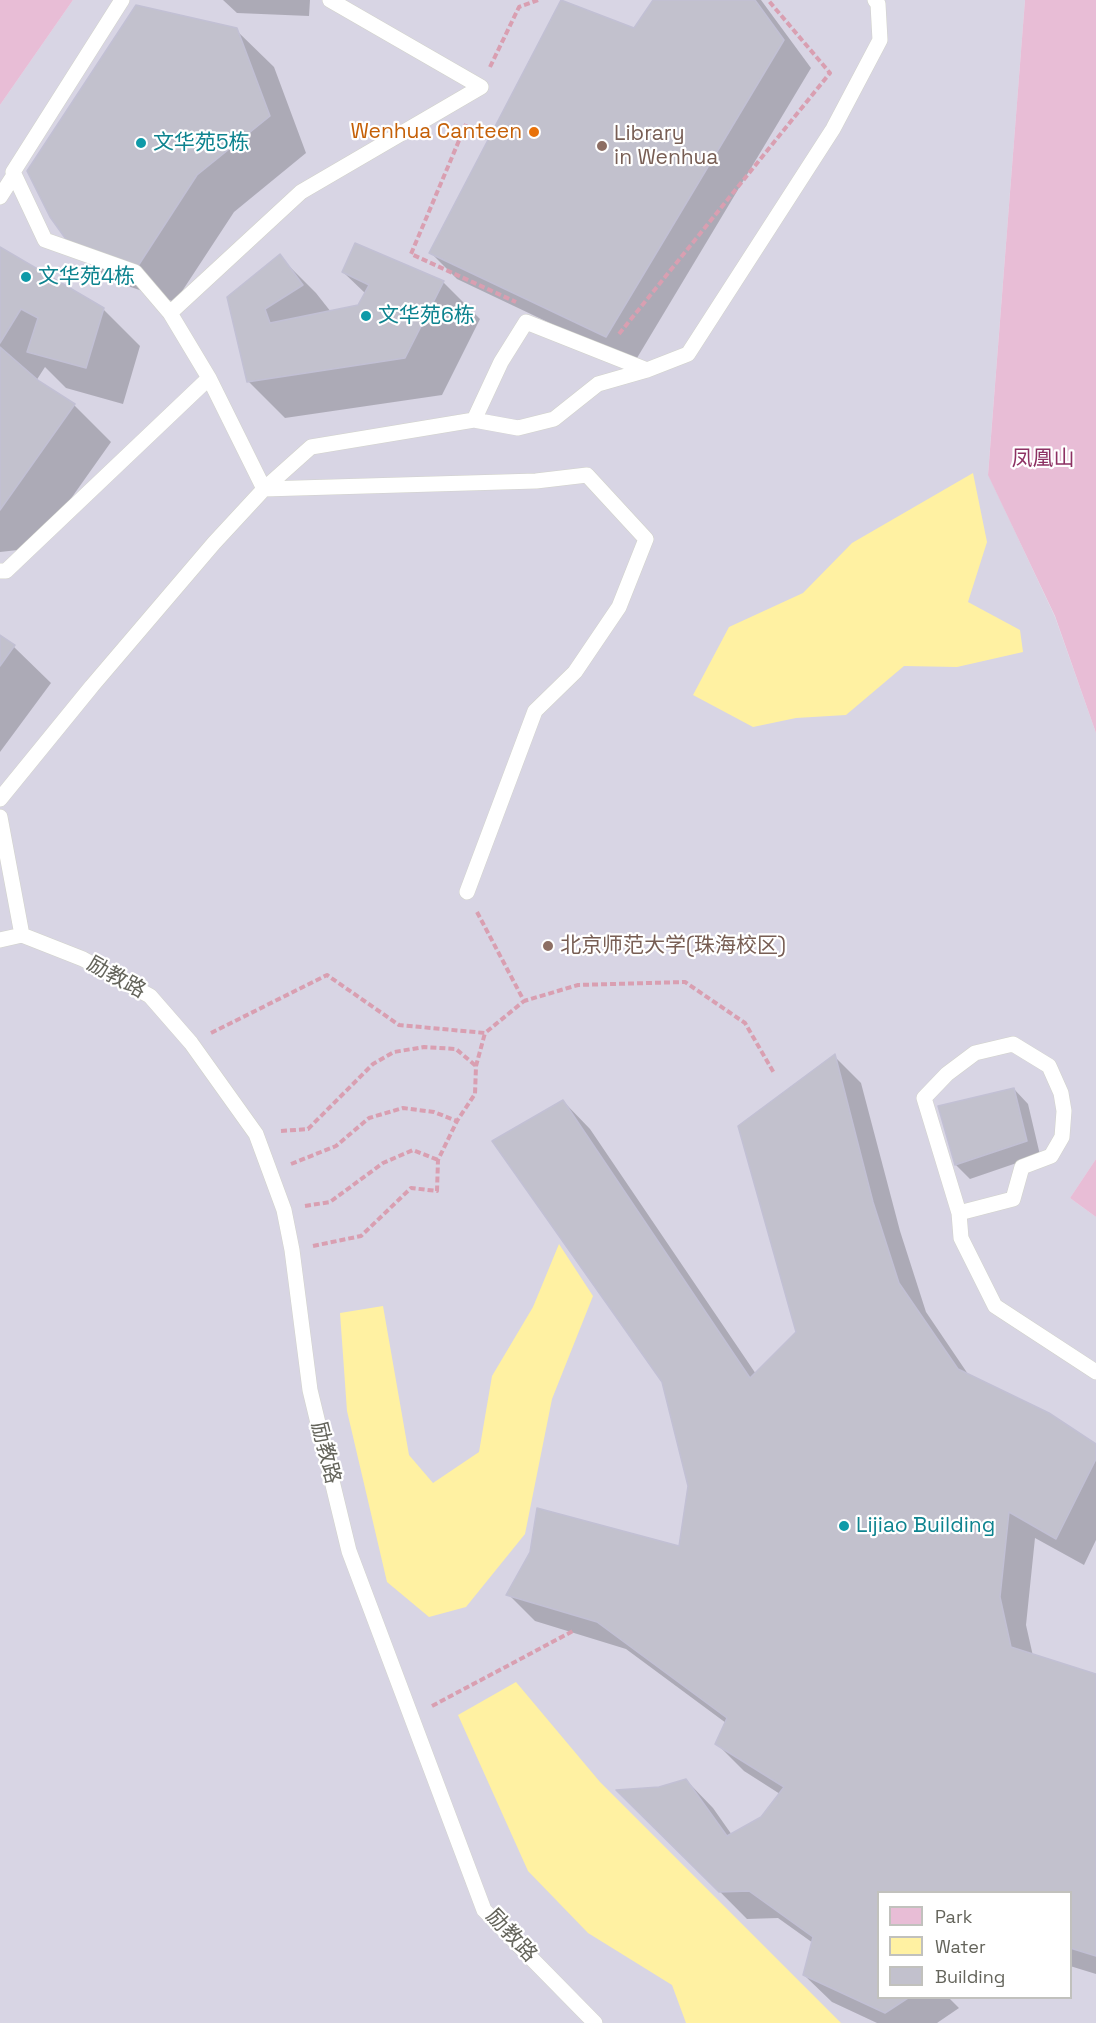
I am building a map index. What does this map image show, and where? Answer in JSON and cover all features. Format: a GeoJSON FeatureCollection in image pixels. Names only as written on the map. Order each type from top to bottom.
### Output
{"type":"FeatureCollection","features":[{"type":"Feature","properties":{"kind":"lane"},"geometry":{"type":"LineString","coordinates":[[0,197],[14,175],[13,172],[122,0]]}},
{"type":"Feature","properties":{"kind":"lane"},"geometry":{"type":"LineString","coordinates":[[170,313],[302,192],[481,87],[330,0]]}},
{"type":"Feature","properties":{"kind":"lane"},"geometry":{"type":"LineString","coordinates":[[0,799],[92,686],[214,543],[264,489],[311,447],[474,420],[518,428],[554,419],[598,384],[648,370],[688,354],[833,129],[880,40],[878,4],[875,0]]}},
{"type":"Feature","properties":{"kind":"lane"},"geometry":{"type":"LineString","coordinates":[[14,175],[45,240],[135,272],[170,313],[209,378],[264,489]]}},
{"type":"Feature","properties":{"kind":"lane"},"geometry":{"type":"LineString","coordinates":[[474,420],[501,362],[526,322],[648,370]]}},
{"type":"Feature","properties":{"kind":"lane"},"geometry":{"type":"LineString","coordinates":[[0,571],[6,571],[209,378]]}},
{"type":"Feature","properties":{"kind":"lane"},"geometry":{"type":"LineString","coordinates":[[264,489],[536,481],[587,475],[646,539],[619,607],[575,672],[535,711],[467,892]]}},
{"type":"Feature","properties":{"kind":"lane"},"geometry":{"type":"LineString","coordinates":[[0,817],[22,935],[0,940]]}},
{"type":"Feature","properties":{"kind":"lane","name":"励教路"},"geometry":{"type":"LineString","coordinates":[[22,935],[83,959],[150,996],[191,1043],[256,1134],[284,1210],[292,1250],[310,1390],[349,1551],[413,1716],[484,1910],[595,2023]]}},
{"type":"Feature","properties":{"kind":"lane"},"geometry":{"type":"LineString","coordinates":[[959,1213],[1013,1199],[1022,1167],[1051,1156],[1062,1137],[1064,1111],[1061,1093],[1049,1066],[1013,1044],[975,1053],[947,1074],[924,1098],[959,1213],[961,1238],[995,1306],[1096,1372]]}},
{"type":"Feature","properties":{"kind":"path"},"geometry":{"type":"LineString","coordinates":[[526,307],[411,254],[481,87],[519,7],[538,0]]}},
{"type":"Feature","properties":{"kind":"path"},"geometry":{"type":"LineString","coordinates":[[617,337],[830,73],[768,0]]}},
{"type":"Feature","properties":{"kind":"path"},"geometry":{"type":"LineString","coordinates":[[467,892],[524,1001]]}},
{"type":"Feature","properties":{"kind":"path"},"geometry":{"type":"LineString","coordinates":[[191,1043],[327,975],[399,1025],[485,1033]]}},
{"type":"Feature","properties":{"kind":"path"},"geometry":{"type":"LineString","coordinates":[[292,1250],[361,1236],[411,1188],[437,1191],[438,1160],[457,1121],[475,1094],[476,1066],[485,1033],[524,1001],[578,985],[685,982],[745,1023],[774,1073]]}},
{"type":"Feature","properties":{"kind":"path"},"geometry":{"type":"LineString","coordinates":[[256,1134],[308,1129],[374,1064],[394,1052],[424,1047],[456,1050],[476,1066]]}},
{"type":"Feature","properties":{"kind":"path"},"geometry":{"type":"LineString","coordinates":[[270,1173],[336,1146],[369,1118],[404,1108],[434,1112],[457,1121]]}},
{"type":"Feature","properties":{"kind":"path"},"geometry":{"type":"LineString","coordinates":[[284,1210],[330,1202],[383,1163],[413,1150],[438,1160]]}},
{"type":"Feature","properties":{"kind":"path"},"geometry":{"type":"LineString","coordinates":[[413,1716],[573,1631]]}},
{"type":"Feature","properties":{"kind":"shaded area","name":"北京师范大学(珠海校区)"},"geometry":{"type":"Polygon","coordinates":[[[73,0],[1025,0],[988,474],[1055,617],[1096,733],[1096,1159],[1070,1198],[1096,1217],[1096,2023],[0,2023],[0,105],[73,0]]]}},
{"type":"Feature","properties":{"kind":"green space"},"geometry":{"type":"Polygon","coordinates":[[[0,0],[73,0],[0,105],[0,0]]]}},
{"type":"Feature","properties":{"kind":"green space","name":"凤凰山"},"geometry":{"type":"Polygon","coordinates":[[[1025,0],[1096,0],[1096,733],[1055,616],[988,475],[1025,0]]]}},
{"type":"Feature","properties":{"kind":"green space"},"geometry":{"type":"Polygon","coordinates":[[[1096,1159],[1096,1217],[1070,1198],[1096,1159]]]}},
{"type":"Feature","properties":{"kind":"water"},"geometry":{"type":"Polygon","coordinates":[[[973,473],[987,542],[968,602],[1020,630],[1023,652],[957,667],[904,666],[846,715],[796,718],[753,727],[693,695],[729,627],[803,593],[852,543],[973,473]]]}},
{"type":"Feature","properties":{"kind":"water"},"geometry":{"type":"Polygon","coordinates":[[[559,1244],[593,1296],[552,1399],[525,1534],[466,1607],[429,1617],[387,1582],[347,1411],[340,1313],[383,1306],[409,1455],[433,1483],[479,1452],[492,1376],[533,1307],[559,1244]]]}},
{"type":"Feature","properties":{"kind":"water"},"geometry":{"type":"Polygon","coordinates":[[[516,1682],[600,1782],[841,2023],[686,2023],[672,1985],[588,1933],[528,1871],[458,1715],[516,1682]]]}},
{"type":"Feature","properties":{"kind":"building","name":"Library in Wenhua"},"geometry":{"type":"Polygon","coordinates":[[[561,0],[634,28],[653,0],[755,0],[784,40],[606,337],[429,253],[561,0]]]}},
{"type":"Feature","properties":{"kind":"building","name":"文华苑5栋"},"geometry":{"type":"Polygon","coordinates":[[[136,5],[237,28],[270,116],[197,175],[138,266],[68,242],[50,217],[27,171],[136,5]]]}},
{"type":"Feature","properties":{"kind":"building","name":"文华苑6栋"},"geometry":{"type":"Polygon","coordinates":[[[355,243],[444,281],[405,358],[247,382],[227,297],[280,254],[303,285],[265,309],[270,323],[358,305],[369,285],[342,272],[355,243]]]}},
{"type":"Feature","properties":{"kind":"building","name":"文华苑4栋"},"geometry":{"type":"Polygon","coordinates":[[[0,247],[104,308],[86,368],[27,352],[38,318],[21,309],[0,343],[0,247]]]}},
{"type":"Feature","properties":{"kind":"building"},"geometry":{"type":"Polygon","coordinates":[[[0,347],[39,381],[75,404],[0,510],[0,347]]]}},
{"type":"Feature","properties":{"kind":"building"},"geometry":{"type":"Polygon","coordinates":[[[0,635],[15,645],[0,666],[0,635]]]}},
{"type":"Feature","properties":{"kind":"building","name":"Lijiao Building"},"geometry":{"type":"Polygon","coordinates":[[[835,1054],[873,1202],[899,1283],[958,1369],[1049,1413],[1096,1444],[1096,1459],[1056,1539],[1009,1512],[1000,1597],[1011,1647],[1096,1674],[1096,1956],[1072,1949],[1072,1891],[877,1891],[877,1999],[906,1999],[885,2013],[803,1975],[813,1937],[749,1891],[719,1892],[616,1790],[659,1787],[686,1779],[727,1836],[761,1817],[784,1787],[715,1744],[727,1718],[597,1622],[506,1595],[530,1552],[537,1508],[679,1546],[688,1486],[662,1382],[492,1141],[563,1100],[750,1378],[796,1332],[738,1126],[835,1054]]]}},
{"type":"Feature","properties":{"kind":"building"},"geometry":{"type":"Polygon","coordinates":[[[1014,1088],[1027,1141],[955,1165],[938,1106],[1014,1088]]]}},
{"type":"Feature","properties":{"kind":"place","name":"Wenhua Canteen"},"geometry":{"type":"Point","coordinates":[534,132]}},
{"type":"Feature","properties":{"kind":"place","name":"文华苑5栋"},"geometry":{"type":"Point","coordinates":[141,143]}},
{"type":"Feature","properties":{"kind":"place","name":"Library in Wenhua"},"geometry":{"type":"Point","coordinates":[602,146]}},
{"type":"Feature","properties":{"kind":"place","name":"文华苑4栋"},"geometry":{"type":"Point","coordinates":[26,277]}},
{"type":"Feature","properties":{"kind":"place","name":"文华苑6栋"},"geometry":{"type":"Point","coordinates":[366,316]}},
{"type":"Feature","properties":{"kind":"place","name":"北京师范大学(珠海校区)"},"geometry":{"type":"Point","coordinates":[548,946]}},
{"type":"Feature","properties":{"kind":"place","name":"Lijiao Building"},"geometry":{"type":"Point","coordinates":[844,1526]}}]}
